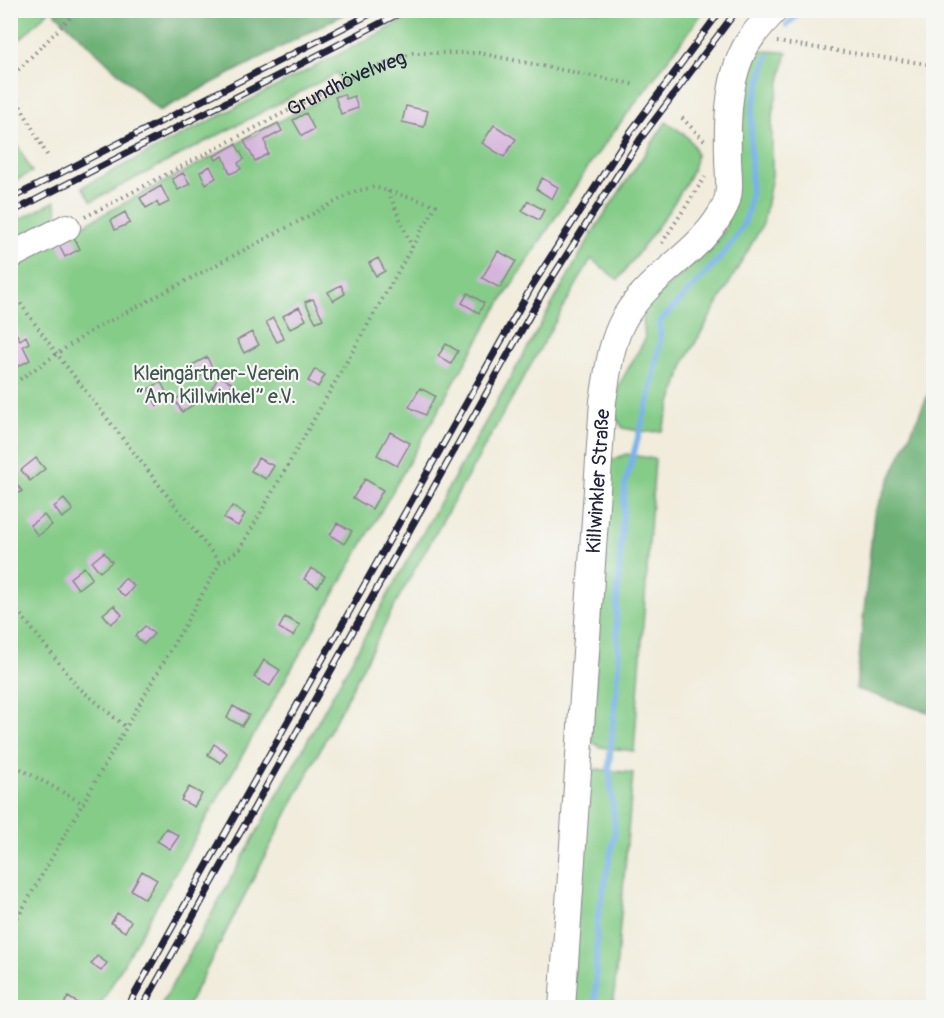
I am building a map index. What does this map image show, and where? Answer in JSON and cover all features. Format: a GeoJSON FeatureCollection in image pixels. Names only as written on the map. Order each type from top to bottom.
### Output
{"type":"FeatureCollection","features":[{"type":"Feature","properties":{"kind":"street","name":"Killwinkler Straße"},"geometry":{"type":"LineString","coordinates":[[562,1008],[603,401],[609,363],[615,338],[626,315],[647,290],[703,237],[725,207],[729,193],[728,112],[734,80],[751,38],[775,10]]}},
{"type":"Feature","properties":{"kind":"street"},"geometry":{"type":"LineString","coordinates":[[10,256],[74,223]]}},
{"type":"Feature","properties":{"kind":"path"},"geometry":{"type":"LineString","coordinates":[[47,155],[11,89],[16,72],[78,10]]}},
{"type":"Feature","properties":{"kind":"path"},"geometry":{"type":"LineString","coordinates":[[751,38],[933,65]]}},
{"type":"Feature","properties":{"kind":"path","name":"Grundhövelweg"},"geometry":{"type":"LineString","coordinates":[[74,223],[358,74],[413,53],[479,52],[636,85]]}},
{"type":"Feature","properties":{"kind":"path"},"geometry":{"type":"LineString","coordinates":[[682,118],[703,137],[705,143]]}},
{"type":"Feature","properties":{"kind":"path"},"geometry":{"type":"LineString","coordinates":[[660,246],[697,192],[706,171]]}},
{"type":"Feature","properties":{"kind":"path"},"geometry":{"type":"LineString","coordinates":[[10,386],[56,352],[89,332],[356,191],[375,187],[436,205],[240,549],[220,563],[10,931]]}},
{"type":"Feature","properties":{"kind":"path"},"geometry":{"type":"LineString","coordinates":[[387,191],[412,247]]}},
{"type":"Feature","properties":{"kind":"path"},"geometry":{"type":"LineString","coordinates":[[10,289],[56,352],[220,563]]}},
{"type":"Feature","properties":{"kind":"path"},"geometry":{"type":"LineString","coordinates":[[10,601],[78,687],[127,728]]}},
{"type":"Feature","properties":{"kind":"path"},"geometry":{"type":"LineString","coordinates":[[10,763],[84,804]]}},
{"type":"Feature","properties":{"kind":"green space"},"geometry":{"type":"Polygon","coordinates":[[[11,10],[49,10],[49,11],[11,48],[11,10]]]}},
{"type":"Feature","properties":{"kind":"green space"},"geometry":{"type":"Polygon","coordinates":[[[53,11],[350,11],[159,111],[53,11]]]}},
{"type":"Feature","properties":{"kind":"green space","name":"Kleingärtner-Verein “Am Killwinkel” e.V."},"geometry":{"type":"Polygon","coordinates":[[[422,11],[704,11],[592,161],[495,311],[99,1007],[11,1008],[11,263],[342,88],[337,73],[92,201],[82,187],[422,11]]]}},
{"type":"Feature","properties":{"kind":"green space"},"geometry":{"type":"Polygon","coordinates":[[[761,51],[787,52],[772,115],[772,176],[763,224],[685,361],[662,431],[645,432],[623,428],[614,415],[619,385],[645,339],[643,318],[648,304],[707,251],[725,230],[737,118],[751,62],[761,51]]]}},
{"type":"Feature","properties":{"kind":"green space"},"geometry":{"type":"Polygon","coordinates":[[[666,122],[685,135],[695,149],[694,166],[687,181],[664,218],[618,280],[591,259],[398,599],[187,1007],[160,1007],[389,593],[594,230],[666,122]]]}},
{"type":"Feature","properties":{"kind":"green space"},"geometry":{"type":"Polygon","coordinates":[[[11,133],[32,172],[10,183],[11,133]]]}},
{"type":"Feature","properties":{"kind":"green space"},"geometry":{"type":"Polygon","coordinates":[[[55,201],[59,219],[11,244],[11,224],[55,201]]]}},
{"type":"Feature","properties":{"kind":"green space"},"geometry":{"type":"Polygon","coordinates":[[[933,384],[933,714],[856,689],[874,514],[933,384]]]}},
{"type":"Feature","properties":{"kind":"green space"},"geometry":{"type":"Polygon","coordinates":[[[626,454],[655,459],[634,751],[600,747],[591,741],[610,461],[626,454]]]}},
{"type":"Feature","properties":{"kind":"green space"},"geometry":{"type":"Polygon","coordinates":[[[596,769],[633,773],[613,1007],[571,1008],[586,777],[596,769]]]}},
{"type":"Feature","properties":{"kind":"building"},"geometry":{"type":"Polygon","coordinates":[[[344,94],[346,99],[354,96],[358,108],[341,114],[335,97],[344,94]]]}},
{"type":"Feature","properties":{"kind":"building"},"geometry":{"type":"Polygon","coordinates":[[[406,106],[428,111],[424,127],[402,122],[406,106]]]}},
{"type":"Feature","properties":{"kind":"building"},"geometry":{"type":"Polygon","coordinates":[[[306,113],[314,129],[302,136],[293,120],[306,113]]]}},
{"type":"Feature","properties":{"kind":"building"},"geometry":{"type":"Polygon","coordinates":[[[278,123],[282,131],[265,140],[268,154],[255,161],[244,141],[278,123]]]}},
{"type":"Feature","properties":{"kind":"building"},"geometry":{"type":"Polygon","coordinates":[[[494,125],[516,139],[504,157],[482,143],[494,125]]]}},
{"type":"Feature","properties":{"kind":"building"},"geometry":{"type":"Polygon","coordinates":[[[236,144],[244,159],[238,163],[241,169],[230,174],[223,156],[216,160],[214,156],[236,144]]]}},
{"type":"Feature","properties":{"kind":"building"},"geometry":{"type":"Polygon","coordinates":[[[210,166],[216,178],[206,184],[200,172],[210,166]]]}},
{"type":"Feature","properties":{"kind":"building"},"geometry":{"type":"Polygon","coordinates":[[[183,173],[190,184],[178,190],[172,179],[183,173]]]}},
{"type":"Feature","properties":{"kind":"building"},"geometry":{"type":"Polygon","coordinates":[[[542,178],[558,187],[552,199],[536,189],[542,178]]]}},
{"type":"Feature","properties":{"kind":"building"},"geometry":{"type":"Polygon","coordinates":[[[161,186],[169,202],[159,207],[157,202],[146,208],[140,198],[161,186]]]}},
{"type":"Feature","properties":{"kind":"building"},"geometry":{"type":"Polygon","coordinates":[[[528,201],[544,210],[539,220],[522,211],[528,201]]]}},
{"type":"Feature","properties":{"kind":"building"},"geometry":{"type":"Polygon","coordinates":[[[125,212],[130,223],[115,230],[111,220],[125,212]]]}},
{"type":"Feature","properties":{"kind":"building"},"geometry":{"type":"Polygon","coordinates":[[[73,235],[80,249],[65,257],[58,243],[73,235]]]}},
{"type":"Feature","properties":{"kind":"building"},"geometry":{"type":"Polygon","coordinates":[[[498,251],[516,261],[500,288],[482,278],[498,251]]]}},
{"type":"Feature","properties":{"kind":"building"},"geometry":{"type":"Polygon","coordinates":[[[378,258],[385,271],[376,276],[369,263],[378,258]]]}},
{"type":"Feature","properties":{"kind":"building"},"geometry":{"type":"Polygon","coordinates":[[[341,285],[345,294],[333,301],[328,292],[341,285]]]}},
{"type":"Feature","properties":{"kind":"building"},"geometry":{"type":"Polygon","coordinates":[[[468,293],[484,303],[479,313],[462,303],[468,293]]]}},
{"type":"Feature","properties":{"kind":"building"},"geometry":{"type":"Polygon","coordinates":[[[313,299],[323,319],[316,322],[305,302],[313,299]]]}},
{"type":"Feature","properties":{"kind":"building"},"geometry":{"type":"Polygon","coordinates":[[[299,307],[306,320],[290,329],[283,316],[299,307]]]}},
{"type":"Feature","properties":{"kind":"building"},"geometry":{"type":"Polygon","coordinates":[[[273,318],[284,339],[277,342],[266,322],[273,318]]]}},
{"type":"Feature","properties":{"kind":"building"},"geometry":{"type":"Polygon","coordinates":[[[10,323],[20,340],[26,336],[29,343],[23,346],[30,360],[10,371],[10,323]]]}},
{"type":"Feature","properties":{"kind":"building"},"geometry":{"type":"Polygon","coordinates":[[[252,332],[259,345],[244,353],[237,340],[252,332]]]}},
{"type":"Feature","properties":{"kind":"building"},"geometry":{"type":"Polygon","coordinates":[[[446,344],[458,351],[451,364],[438,356],[446,344]]]}},
{"type":"Feature","properties":{"kind":"building"},"geometry":{"type":"Polygon","coordinates":[[[207,357],[213,370],[199,377],[192,365],[207,357]]]}},
{"type":"Feature","properties":{"kind":"building"},"geometry":{"type":"Polygon","coordinates":[[[315,369],[325,375],[318,387],[308,381],[315,369]]]}},
{"type":"Feature","properties":{"kind":"building"},"geometry":{"type":"Polygon","coordinates":[[[219,376],[232,383],[222,399],[210,392],[219,376]]]}},
{"type":"Feature","properties":{"kind":"building"},"geometry":{"type":"Polygon","coordinates":[[[161,382],[170,400],[157,406],[148,389],[161,382]]]}},
{"type":"Feature","properties":{"kind":"building"},"geometry":{"type":"Polygon","coordinates":[[[420,388],[435,396],[425,415],[409,407],[420,388]]]}},
{"type":"Feature","properties":{"kind":"building"},"geometry":{"type":"Polygon","coordinates":[[[185,393],[193,405],[182,412],[175,400],[185,393]]]}},
{"type":"Feature","properties":{"kind":"building"},"geometry":{"type":"Polygon","coordinates":[[[390,432],[410,443],[397,466],[377,455],[390,432]]]}},
{"type":"Feature","properties":{"kind":"building"},"geometry":{"type":"Polygon","coordinates":[[[36,458],[45,469],[30,481],[21,470],[36,458]]]}},
{"type":"Feature","properties":{"kind":"building"},"geometry":{"type":"Polygon","coordinates":[[[258,458],[274,466],[266,479],[251,471],[258,458]]]}},
{"type":"Feature","properties":{"kind":"building"},"geometry":{"type":"Polygon","coordinates":[[[13,479],[22,491],[10,499],[10,481],[13,479]]]}},
{"type":"Feature","properties":{"kind":"building"},"geometry":{"type":"Polygon","coordinates":[[[365,479],[383,490],[372,509],[353,498],[365,479]]]}},
{"type":"Feature","properties":{"kind":"building"},"geometry":{"type":"Polygon","coordinates":[[[64,499],[73,510],[62,518],[54,507],[64,499]]]}},
{"type":"Feature","properties":{"kind":"building"},"geometry":{"type":"Polygon","coordinates":[[[232,506],[245,514],[238,526],[224,518],[232,506]]]}},
{"type":"Feature","properties":{"kind":"building"},"geometry":{"type":"Polygon","coordinates":[[[44,515],[52,525],[38,536],[30,525],[44,515]]]}},
{"type":"Feature","properties":{"kind":"building"},"geometry":{"type":"Polygon","coordinates":[[[337,523],[352,531],[344,544],[330,535],[337,523]]]}},
{"type":"Feature","properties":{"kind":"building"},"geometry":{"type":"Polygon","coordinates":[[[104,552],[112,562],[100,572],[92,562],[104,552]]]}},
{"type":"Feature","properties":{"kind":"building"},"geometry":{"type":"Polygon","coordinates":[[[84,567],[92,578],[78,589],[70,578],[84,567]]]}},
{"type":"Feature","properties":{"kind":"building"},"geometry":{"type":"Polygon","coordinates":[[[311,568],[325,576],[318,587],[304,579],[311,568]]]}},
{"type":"Feature","properties":{"kind":"building"},"geometry":{"type":"Polygon","coordinates":[[[125,578],[134,586],[125,597],[116,589],[125,578]]]}},
{"type":"Feature","properties":{"kind":"building"},"geometry":{"type":"Polygon","coordinates":[[[114,605],[122,615],[111,624],[103,614],[114,605]]]}},
{"type":"Feature","properties":{"kind":"building"},"geometry":{"type":"Polygon","coordinates":[[[285,617],[300,625],[293,636],[279,628],[285,617]]]}},
{"type":"Feature","properties":{"kind":"building"},"geometry":{"type":"Polygon","coordinates":[[[145,626],[154,634],[144,644],[135,636],[145,626]]]}},
{"type":"Feature","properties":{"kind":"building"},"geometry":{"type":"Polygon","coordinates":[[[264,660],[280,670],[270,686],[254,677],[264,660]]]}},
{"type":"Feature","properties":{"kind":"building"},"geometry":{"type":"Polygon","coordinates":[[[233,706],[249,715],[242,726],[227,718],[233,706]]]}},
{"type":"Feature","properties":{"kind":"building"},"geometry":{"type":"Polygon","coordinates":[[[214,744],[227,753],[221,763],[208,755],[214,744]]]}},
{"type":"Feature","properties":{"kind":"building"},"geometry":{"type":"Polygon","coordinates":[[[189,787],[202,794],[194,807],[181,800],[189,787]]]}},
{"type":"Feature","properties":{"kind":"building"},"geometry":{"type":"Polygon","coordinates":[[[166,828],[179,836],[170,849],[157,841],[166,828]]]}},
{"type":"Feature","properties":{"kind":"building"},"geometry":{"type":"Polygon","coordinates":[[[142,871],[157,880],[145,899],[131,890],[142,871]]]}},
{"type":"Feature","properties":{"kind":"building"},"geometry":{"type":"Polygon","coordinates":[[[117,913],[131,921],[125,932],[111,923],[117,913]]]}},
{"type":"Feature","properties":{"kind":"building"},"geometry":{"type":"Polygon","coordinates":[[[97,956],[107,963],[101,971],[91,964],[97,956]]]}},
{"type":"Feature","properties":{"kind":"building"},"geometry":{"type":"Polygon","coordinates":[[[68,997],[86,1008],[62,1008],[68,997]]]}},
{"type":"Feature","properties":{"kind":"waterway"},"geometry":{"type":"LineString","coordinates":[[787,25],[801,10]]}},
{"type":"Feature","properties":{"kind":"waterway"},"geometry":{"type":"LineString","coordinates":[[595,1008],[597,922],[615,831],[609,765],[619,663],[616,615],[625,485],[650,394],[661,337],[659,323],[720,258],[746,218],[751,193],[753,110],[768,56]]}},
{"type":"Feature","properties":{"kind":"railway"},"geometry":{"type":"LineString","coordinates":[[10,199],[378,10]]}},
{"type":"Feature","properties":{"kind":"railway"},"geometry":{"type":"LineString","coordinates":[[10,213],[406,10]]}},
{"type":"Feature","properties":{"kind":"railway"},"geometry":{"type":"LineString","coordinates":[[127,1008],[532,286],[631,131],[721,10]]}},
{"type":"Feature","properties":{"kind":"railway"},"geometry":{"type":"LineString","coordinates":[[142,1008],[543,292],[641,138],[737,10]]}}]}
